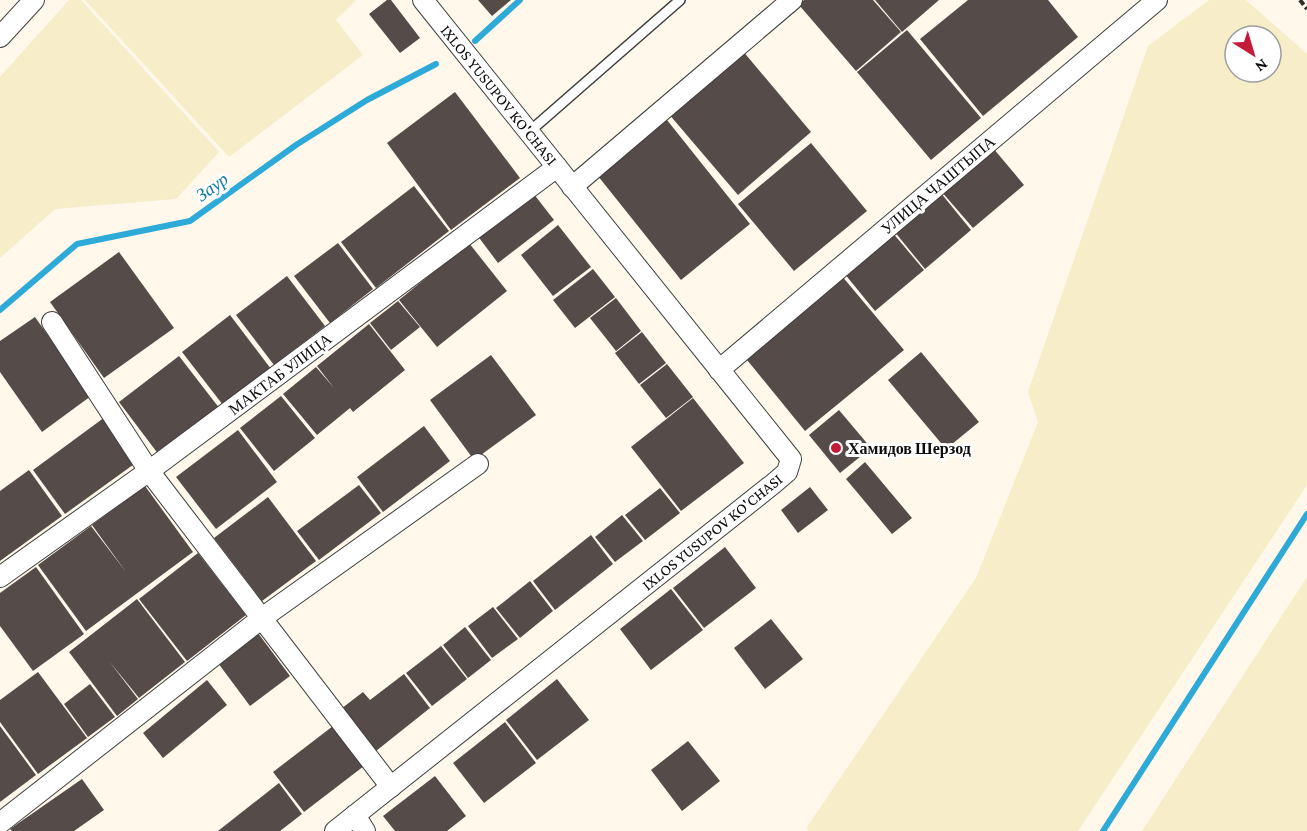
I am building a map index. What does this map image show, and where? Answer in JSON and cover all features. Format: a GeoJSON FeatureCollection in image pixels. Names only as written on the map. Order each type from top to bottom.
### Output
{"type":"FeatureCollection","features":[{"type":"Feature","properties":{"kind":"street"},"geometry":{"type":"LineString","coordinates":[[0,37],[34,0]]}},
{"type":"Feature","properties":{"kind":"street","name":"IXLOS YUSUPOV KO'CHASI"},"geometry":{"type":"LineString","coordinates":[[335,831],[360,823],[391,787],[787,472],[791,459],[423,0]]}},
{"type":"Feature","properties":{"kind":"street"},"geometry":{"type":"LineString","coordinates":[[572,187],[792,0]]}},
{"type":"Feature","properties":{"kind":"street","name":"УЛИЦА ЧАШТЫПА"},"geometry":{"type":"LineString","coordinates":[[719,370],[1157,0]]}},
{"type":"Feature","properties":{"kind":"street","name":"МАКТАБ УЛИЦА"},"geometry":{"type":"LineString","coordinates":[[0,577],[149,471],[556,167]]}},
{"type":"Feature","properties":{"kind":"street"},"geometry":{"type":"LineString","coordinates":[[52,322],[149,471],[391,787]]}},
{"type":"Feature","properties":{"kind":"street"},"geometry":{"type":"LineString","coordinates":[[0,823],[262,618],[478,464]]}},
{"type":"Feature","properties":{"kind":"lane"},"geometry":{"type":"LineString","coordinates":[[529,132],[680,0]]}},
{"type":"Feature","properties":{"kind":"path"},"geometry":{"type":"LineString","coordinates":[[1300,0],[1307,9]]}},
{"type":"Feature","properties":{"kind":"shaded area"},"geometry":{"type":"Polygon","coordinates":[[[69,0],[81,0],[219,152],[176,199],[55,209],[0,258],[0,77],[69,0]]]}},
{"type":"Feature","properties":{"kind":"shaded area"},"geometry":{"type":"Polygon","coordinates":[[[85,0],[356,0],[336,20],[363,55],[229,157],[85,0]]]}},
{"type":"Feature","properties":{"kind":"shaded area"},"geometry":{"type":"Polygon","coordinates":[[[1209,0],[1246,0],[1273,24],[1223,24],[1223,84],[1283,84],[1283,33],[1307,54],[1307,485],[1078,831],[808,831],[807,827],[976,578],[1038,422],[1028,392],[1148,46],[1209,0]]]}},
{"type":"Feature","properties":{"kind":"shaded area"},"geometry":{"type":"Polygon","coordinates":[[[1307,577],[1307,831],[1142,831],[1307,577]]]}},
{"type":"Feature","properties":{"kind":"building"},"geometry":{"type":"Polygon","coordinates":[[[387,0],[391,0],[420,38],[400,53],[369,14],[387,0]]]}},
{"type":"Feature","properties":{"kind":"building"},"geometry":{"type":"Polygon","coordinates":[[[478,0],[511,0],[492,16],[478,0]]]}},
{"type":"Feature","properties":{"kind":"building"},"geometry":{"type":"Polygon","coordinates":[[[804,0],[873,0],[901,32],[856,71],[799,5],[804,0]]]}},
{"type":"Feature","properties":{"kind":"building"},"geometry":{"type":"Polygon","coordinates":[[[875,0],[939,0],[902,32],[875,0]]]}},
{"type":"Feature","properties":{"kind":"building"},"geometry":{"type":"Polygon","coordinates":[[[968,0],[1048,0],[1078,37],[983,116],[920,39],[968,0]]]}},
{"type":"Feature","properties":{"kind":"building"},"geometry":{"type":"Polygon","coordinates":[[[907,30],[981,118],[931,160],[857,72],[907,30]]]}},
{"type":"Feature","properties":{"kind":"building"},"geometry":{"type":"Polygon","coordinates":[[[742,50],[811,132],[738,195],[668,113],[742,50]]]}},
{"type":"Feature","properties":{"kind":"building"},"geometry":{"type":"Polygon","coordinates":[[[455,92],[520,178],[451,230],[387,143],[455,92]]]}},
{"type":"Feature","properties":{"kind":"building"},"geometry":{"type":"Polygon","coordinates":[[[663,115],[750,224],[681,280],[594,171],[663,115]]]}},
{"type":"Feature","properties":{"kind":"building"},"geometry":{"type":"Polygon","coordinates":[[[811,143],[867,211],[794,271],[738,204],[811,143]]]}},
{"type":"Feature","properties":{"kind":"building"},"geometry":{"type":"Polygon","coordinates":[[[993,148],[1024,185],[973,228],[941,191],[993,148]]]}},
{"type":"Feature","properties":{"kind":"building"},"geometry":{"type":"Polygon","coordinates":[[[414,186],[449,231],[376,288],[341,242],[414,186]]]}},
{"type":"Feature","properties":{"kind":"building"},"geometry":{"type":"Polygon","coordinates":[[[940,192],[971,230],[925,269],[894,231],[940,192]]]}},
{"type":"Feature","properties":{"kind":"building"},"geometry":{"type":"Polygon","coordinates":[[[533,193],[554,220],[498,263],[477,235],[533,193]]]}},
{"type":"Feature","properties":{"kind":"building"},"geometry":{"type":"Polygon","coordinates":[[[558,225],[591,267],[553,296],[521,255],[558,225]]]}},
{"type":"Feature","properties":{"kind":"building"},"geometry":{"type":"Polygon","coordinates":[[[892,232],[924,270],[875,311],[844,273],[892,232]]]}},
{"type":"Feature","properties":{"kind":"building"},"geometry":{"type":"Polygon","coordinates":[[[338,243],[373,289],[330,323],[294,276],[338,243]]]}},
{"type":"Feature","properties":{"kind":"building"},"geometry":{"type":"Polygon","coordinates":[[[469,243],[507,291],[437,347],[399,300],[469,243]]]}},
{"type":"Feature","properties":{"kind":"building"},"geometry":{"type":"Polygon","coordinates":[[[119,252],[174,328],[104,378],[50,302],[119,252]]]}},
{"type":"Feature","properties":{"kind":"building"},"geometry":{"type":"Polygon","coordinates":[[[593,269],[615,297],[575,328],[553,300],[593,269]]]}},
{"type":"Feature","properties":{"kind":"building"},"geometry":{"type":"Polygon","coordinates":[[[841,275],[904,350],[805,431],[743,355],[841,275]]]}},
{"type":"Feature","properties":{"kind":"building"},"geometry":{"type":"Polygon","coordinates":[[[287,276],[325,326],[274,365],[236,315],[287,276]]]}},
{"type":"Feature","properties":{"kind":"building"},"geometry":{"type":"Polygon","coordinates":[[[616,298],[641,331],[616,351],[590,318],[616,298]]]}},
{"type":"Feature","properties":{"kind":"building"},"geometry":{"type":"Polygon","coordinates":[[[398,301],[420,327],[391,350],[370,323],[398,301]]]}},
{"type":"Feature","properties":{"kind":"building"},"geometry":{"type":"Polygon","coordinates":[[[230,315],[271,369],[223,405],[182,352],[230,315]]]}},
{"type":"Feature","properties":{"kind":"building"},"geometry":{"type":"Polygon","coordinates":[[[35,317],[91,396],[42,432],[0,372],[0,341],[35,317]]]}},
{"type":"Feature","properties":{"kind":"building"},"geometry":{"type":"Polygon","coordinates":[[[369,324],[405,370],[353,412],[350,408],[317,435],[283,394],[316,367],[334,388],[317,366],[369,324]]]}},
{"type":"Feature","properties":{"kind":"building"},"geometry":{"type":"Polygon","coordinates":[[[642,332],[666,363],[639,384],[615,353],[642,332]]]}},
{"type":"Feature","properties":{"kind":"building"},"geometry":{"type":"Polygon","coordinates":[[[921,352],[979,422],[946,449],[888,380],[921,352]]]}},
{"type":"Feature","properties":{"kind":"building"},"geometry":{"type":"Polygon","coordinates":[[[491,355],[536,415],[474,460],[430,400],[491,355]]]}},
{"type":"Feature","properties":{"kind":"building"},"geometry":{"type":"Polygon","coordinates":[[[179,356],[220,409],[159,455],[119,402],[179,356]]]}},
{"type":"Feature","properties":{"kind":"building"},"geometry":{"type":"Polygon","coordinates":[[[667,364],[693,397],[666,418],[640,385],[667,364]]]}},
{"type":"Feature","properties":{"kind":"building"},"geometry":{"type":"Polygon","coordinates":[[[281,396],[315,438],[274,471],[240,428],[281,396]]]}},
{"type":"Feature","properties":{"kind":"building"},"geometry":{"type":"Polygon","coordinates":[[[693,398],[744,463],[681,511],[631,447],[693,398]]]}},
{"type":"Feature","properties":{"kind":"building"},"geometry":{"type":"Polygon","coordinates":[[[839,410],[871,448],[840,473],[809,435],[839,410]]]}},
{"type":"Feature","properties":{"kind":"building"},"geometry":{"type":"Polygon","coordinates":[[[105,417],[137,462],[65,514],[33,470],[105,417]]]}},
{"type":"Feature","properties":{"kind":"building"},"geometry":{"type":"Polygon","coordinates":[[[424,426],[450,461],[383,512],[357,477],[424,426]]]}},
{"type":"Feature","properties":{"kind":"building"},"geometry":{"type":"Polygon","coordinates":[[[238,430],[277,482],[216,529],[176,477],[238,430]]]}},
{"type":"Feature","properties":{"kind":"building"},"geometry":{"type":"Polygon","coordinates":[[[865,462],[912,518],[892,534],[846,479],[865,462]]]}},
{"type":"Feature","properties":{"kind":"building"},"geometry":{"type":"Polygon","coordinates":[[[29,470],[62,516],[0,561],[0,491],[29,470]]]}},
{"type":"Feature","properties":{"kind":"building"},"geometry":{"type":"Polygon","coordinates":[[[359,485],[381,513],[319,560],[297,531],[359,485]]]}},
{"type":"Feature","properties":{"kind":"building"},"geometry":{"type":"Polygon","coordinates":[[[145,486],[193,552],[86,631],[38,565],[91,526],[126,572],[92,525],[145,486]]]}},
{"type":"Feature","properties":{"kind":"building"},"geometry":{"type":"Polygon","coordinates":[[[810,487],[828,510],[798,533],[781,510],[810,487]]]}},
{"type":"Feature","properties":{"kind":"building"},"geometry":{"type":"Polygon","coordinates":[[[660,488],[680,513],[645,540],[625,515],[660,488]]]}},
{"type":"Feature","properties":{"kind":"building"},"geometry":{"type":"Polygon","coordinates":[[[268,497],[316,561],[262,601],[214,538],[268,497]]]}},
{"type":"Feature","properties":{"kind":"building"},"geometry":{"type":"Polygon","coordinates":[[[622,515],[643,541],[615,562],[595,537],[622,515]]]}},
{"type":"Feature","properties":{"kind":"building"},"geometry":{"type":"Polygon","coordinates":[[[591,535],[613,564],[555,610],[533,581],[591,535]]]}},
{"type":"Feature","properties":{"kind":"building"},"geometry":{"type":"Polygon","coordinates":[[[725,547],[756,588],[704,628],[673,588],[725,547]]]}},
{"type":"Feature","properties":{"kind":"building"},"geometry":{"type":"Polygon","coordinates":[[[198,553],[246,615],[187,661],[139,599],[198,553]]]}},
{"type":"Feature","properties":{"kind":"building"},"geometry":{"type":"Polygon","coordinates":[[[36,567],[84,634],[33,671],[0,626],[0,593],[36,567]]]}},
{"type":"Feature","properties":{"kind":"building"},"geometry":{"type":"Polygon","coordinates":[[[530,581],[553,611],[520,638],[496,608],[530,581]]]}},
{"type":"Feature","properties":{"kind":"building"},"geometry":{"type":"Polygon","coordinates":[[[671,589],[703,630],[651,670],[620,629],[671,589]]]}},
{"type":"Feature","properties":{"kind":"building"},"geometry":{"type":"Polygon","coordinates":[[[137,599],[185,662],[139,698],[109,661],[138,699],[117,716],[69,652],[137,599]]]}},
{"type":"Feature","properties":{"kind":"building"},"geometry":{"type":"Polygon","coordinates":[[[493,607],[518,639],[492,658],[468,626],[493,607]]]}},
{"type":"Feature","properties":{"kind":"building"},"geometry":{"type":"Polygon","coordinates":[[[771,619],[803,659],[765,689],[734,648],[771,619]]]}},
{"type":"Feature","properties":{"kind":"building"},"geometry":{"type":"Polygon","coordinates":[[[465,627],[491,660],[468,678],[443,645],[465,627]]]}},
{"type":"Feature","properties":{"kind":"building"},"geometry":{"type":"Polygon","coordinates":[[[258,633],[290,676],[250,706],[218,663],[258,633]]]}},
{"type":"Feature","properties":{"kind":"building"},"geometry":{"type":"Polygon","coordinates":[[[441,646],[467,679],[432,706],[406,673],[441,646]]]}},
{"type":"Feature","properties":{"kind":"building"},"geometry":{"type":"Polygon","coordinates":[[[38,672],[87,738],[38,774],[0,722],[0,700],[38,672]]]}},
{"type":"Feature","properties":{"kind":"building"},"geometry":{"type":"Polygon","coordinates":[[[404,674],[430,708],[371,755],[337,712],[363,692],[370,700],[404,674]]]}},
{"type":"Feature","properties":{"kind":"building"},"geometry":{"type":"Polygon","coordinates":[[[557,679],[589,720],[537,760],[506,720],[557,679]]]}},
{"type":"Feature","properties":{"kind":"building"},"geometry":{"type":"Polygon","coordinates":[[[207,680],[227,705],[163,758],[143,733],[207,680]]]}},
{"type":"Feature","properties":{"kind":"building"},"geometry":{"type":"Polygon","coordinates":[[[90,684],[115,717],[88,737],[64,704],[90,684]]]}},
{"type":"Feature","properties":{"kind":"building"},"geometry":{"type":"Polygon","coordinates":[[[505,722],[536,763],[484,803],[453,763],[505,722]]]}},
{"type":"Feature","properties":{"kind":"building"},"geometry":{"type":"Polygon","coordinates":[[[0,726],[36,775],[0,802],[0,726]]]}},
{"type":"Feature","properties":{"kind":"building"},"geometry":{"type":"Polygon","coordinates":[[[333,726],[364,766],[304,812],[273,772],[333,726]]]}},
{"type":"Feature","properties":{"kind":"building"},"geometry":{"type":"Polygon","coordinates":[[[688,741],[720,781],[682,811],[651,770],[688,741]]]}},
{"type":"Feature","properties":{"kind":"building"},"geometry":{"type":"Polygon","coordinates":[[[435,776],[466,816],[447,831],[395,831],[383,816],[435,776]]]}},
{"type":"Feature","properties":{"kind":"building"},"geometry":{"type":"Polygon","coordinates":[[[82,779],[104,810],[74,831],[12,831],[10,829],[82,779]]]}},
{"type":"Feature","properties":{"kind":"building"},"geometry":{"type":"Polygon","coordinates":[[[279,783],[302,814],[280,831],[218,831],[279,783]]]}},
{"type":"Feature","properties":{"kind":"waterway","name":"Заур"},"geometry":{"type":"LineString","coordinates":[[475,41],[520,0]]}},
{"type":"Feature","properties":{"kind":"waterway","name":"Заур"},"geometry":{"type":"LineString","coordinates":[[0,310],[77,244],[190,221],[296,145],[367,100],[436,64]]}},
{"type":"Feature","properties":{"kind":"waterway"},"geometry":{"type":"LineString","coordinates":[[1103,831],[1307,514]]}},
{"type":"Feature","properties":{"kind":"place","name":"Хамидов Шерзод"},"geometry":{"type":"Point","coordinates":[836,448]}}]}
